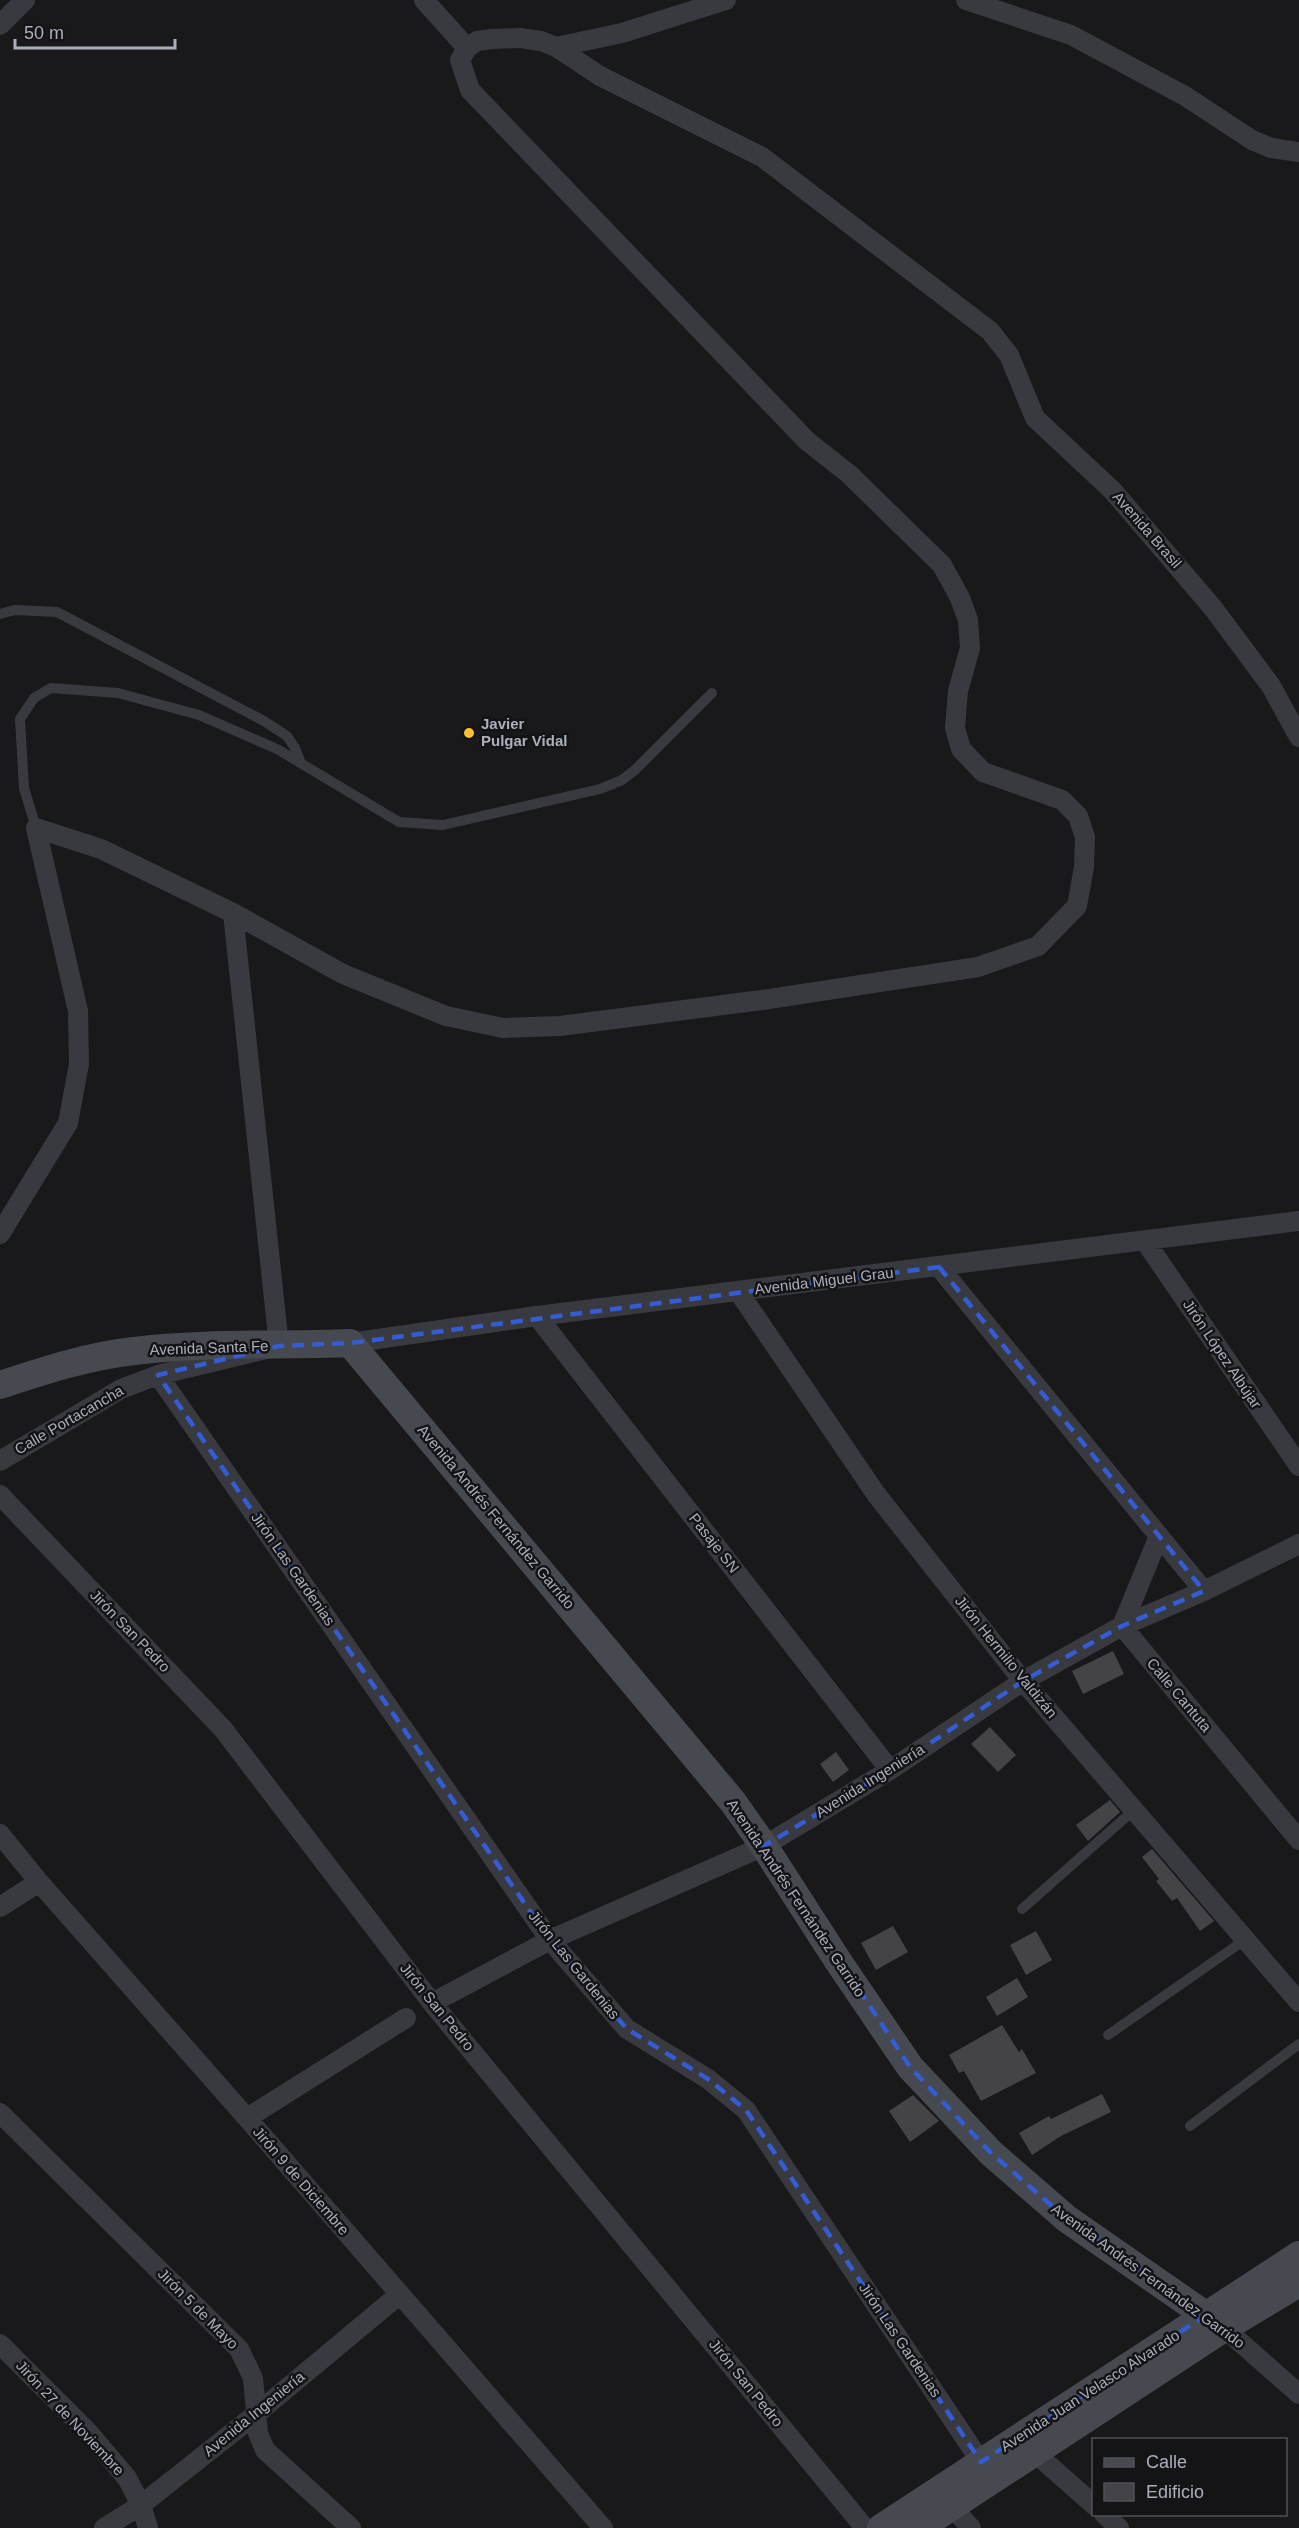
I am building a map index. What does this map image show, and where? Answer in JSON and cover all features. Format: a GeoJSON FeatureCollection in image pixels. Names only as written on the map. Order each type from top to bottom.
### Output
{"type":"FeatureCollection","features":[{"type":"Feature","properties":{"kind":"street"},"geometry":{"type":"LineString","coordinates":[[0,26],[25,0]]}},
{"type":"Feature","properties":{"kind":"street"},"geometry":{"type":"LineString","coordinates":[[424,0],[467,48]]}},
{"type":"Feature","properties":{"kind":"street"},"geometry":{"type":"LineString","coordinates":[[36,828],[101,849],[233,913],[343,974],[446,1016],[503,1028],[560,1026],[762,1000],[978,967],[1038,946],[1077,906],[1084,867],[1085,837],[1078,816],[1062,800],[983,772],[961,749],[957,740],[958,692],[970,648],[968,620],[960,598],[942,565],[849,474],[807,441],[470,90],[460,60],[467,48],[477,41],[520,38],[555,46],[622,33],[726,0]]}},
{"type":"Feature","properties":{"kind":"street"},"geometry":{"type":"LineString","coordinates":[[966,0],[1071,35],[1185,96],[1252,140],[1271,148],[1299,152]]}},
{"type":"Feature","properties":{"kind":"street","name":"Avenida Brasil"},"geometry":{"type":"LineString","coordinates":[[555,46],[600,76],[762,157],[990,331],[1009,355],[1035,418],[1113,491],[1213,608],[1271,686],[1299,737]]}},
{"type":"Feature","properties":{"kind":"street"},"geometry":{"type":"LineString","coordinates":[[0,1234],[68,1123],[79,1064],[78,1011],[36,828]]}},
{"type":"Feature","properties":{"kind":"street"},"geometry":{"type":"LineString","coordinates":[[233,913],[279,1346]]}},
{"type":"Feature","properties":{"kind":"street","name":"Avenida Miguel Grau"},"geometry":{"type":"LineString","coordinates":[[350,1342],[537,1316],[1299,1221]]}},
{"type":"Feature","properties":{"kind":"street","name":"Jirón López Albújar"},"geometry":{"type":"LineString","coordinates":[[1146,1241],[1299,1466]]}},
{"type":"Feature","properties":{"kind":"street"},"geometry":{"type":"LineString","coordinates":[[939,1267],[1204,1591]]}},
{"type":"Feature","properties":{"kind":"street","name":"Jirón Hermilio Valdizán"},"geometry":{"type":"LineString","coordinates":[[738,1292],[876,1494],[1023,1680],[1299,2002]]}},
{"type":"Feature","properties":{"kind":"street","name":"Pasaje SN"},"geometry":{"type":"LineString","coordinates":[[537,1316],[890,1770]]}},
{"type":"Feature","properties":{"kind":"street","name":"Avenida Santa Fe"},"geometry":{"type":"LineString","coordinates":[[0,1386],[51,1368],[131,1351],[193,1345],[279,1346],[350,1342]]}},
{"type":"Feature","properties":{"kind":"street","name":"Avenida Andrés Fernández Garrido"},"geometry":{"type":"LineString","coordinates":[[350,1342],[733,1802],[910,2067],[992,2153],[1067,2219],[1215,2322],[1299,2394]]}},
{"type":"Feature","properties":{"kind":"street","name":"Calle Portacancha"},"geometry":{"type":"LineString","coordinates":[[0,1461],[121,1389],[158,1375],[279,1346]]}},
{"type":"Feature","properties":{"kind":"street","name":"Jirón Las Gardenias"},"geometry":{"type":"LineString","coordinates":[[158,1375],[550,1940],[627,2029],[708,2079],[746,2110],[981,2462]]}},
{"type":"Feature","properties":{"kind":"street","name":"Jirón San Pedro"},"geometry":{"type":"LineString","coordinates":[[0,1495],[223,1729],[432,2003],[865,2528]]}},
{"type":"Feature","properties":{"kind":"street"},"geometry":{"type":"LineString","coordinates":[[1122,1626],[1159,1536]]}},
{"type":"Feature","properties":{"kind":"street","name":"Avenida Ingeniería"},"geometry":{"type":"LineString","coordinates":[[432,2003],[550,1940],[764,1846],[890,1770],[1023,1680],[1122,1626],[1204,1591],[1299,1544]]}},
{"type":"Feature","properties":{"kind":"street","name":"Calle Cantuta"},"geometry":{"type":"LineString","coordinates":[[1122,1626],[1299,1840]]}},
{"type":"Feature","properties":{"kind":"street","name":"Jirón 9 de Diciembre"},"geometry":{"type":"LineString","coordinates":[[0,1833],[39,1882],[603,2528]]}},
{"type":"Feature","properties":{"kind":"street"},"geometry":{"type":"LineString","coordinates":[[0,1907],[39,1882]]}},
{"type":"Feature","properties":{"kind":"street"},"geometry":{"type":"LineString","coordinates":[[247,2118],[406,2018]]}},
{"type":"Feature","properties":{"kind":"street","name":"Jirón 5 de Mayo"},"geometry":{"type":"LineString","coordinates":[[0,2113],[239,2349],[253,2378],[258,2433],[265,2450],[351,2528]]}},
{"type":"Feature","properties":{"kind":"street","name":"Avenida Juan Velasco Alvarado"},"geometry":{"type":"LineString","coordinates":[[919,2528],[1035,2453],[1215,2322],[1299,2255]]}},
{"type":"Feature","properties":{"kind":"street","name":"Avenida Juan Velasco Alvarado"},"geometry":{"type":"LineString","coordinates":[[881,2528],[981,2462],[1215,2322],[1299,2283]]}},
{"type":"Feature","properties":{"kind":"street","name":"Avenida Ingeniería"},"geometry":{"type":"LineString","coordinates":[[104,2528],[141,2505],[256,2414],[400,2294]]}},
{"type":"Feature","properties":{"kind":"street","name":"Jirón 27 de Noviembre"},"geometry":{"type":"LineString","coordinates":[[0,2344],[89,2433],[126,2478],[141,2505],[148,2528]]}},
{"type":"Feature","properties":{"kind":"street"},"geometry":{"type":"LineString","coordinates":[[1035,2453],[1092,2503]]}},
{"type":"Feature","properties":{"kind":"street"},"geometry":{"type":"LineString","coordinates":[[952,2507],[971,2528]]}},
{"type":"Feature","properties":{"kind":"street"},"geometry":{"type":"LineString","coordinates":[[1106,2516],[1119,2528]]}},
{"type":"Feature","properties":{"kind":"lane"},"geometry":{"type":"LineString","coordinates":[[0,614],[15,610],[57,612],[92,629],[279,731],[291,742],[301,763]]}},
{"type":"Feature","properties":{"kind":"lane"},"geometry":{"type":"LineString","coordinates":[[36,828],[24,788],[20,719],[34,698],[51,688],[118,693],[199,715],[277,749],[399,822],[443,825],[600,789],[622,780],[635,770],[712,693]]}},
{"type":"Feature","properties":{"kind":"lane"},"geometry":{"type":"LineString","coordinates":[[1022,1909],[1134,1810]]}},
{"type":"Feature","properties":{"kind":"lane"},"geometry":{"type":"LineString","coordinates":[[1108,2035],[1246,1939]]}},
{"type":"Feature","properties":{"kind":"lane"},"geometry":{"type":"LineString","coordinates":[[1190,2126],[1299,2044]]}},
{"type":"Feature","properties":{"kind":"highlighted area"},"geometry":{"type":"Polygon","coordinates":[[[939,1267],[1204,1591],[1122,1626],[1023,1681],[890,1770],[764,1846],[910,2067],[991,2153],[1067,2219],[1206,2315],[981,2462],[746,2110],[708,2079],[627,2029],[550,1940],[158,1375],[279,1346],[350,1343],[939,1267]]]}},
{"type":"Feature","properties":{"kind":"building"},"geometry":{"type":"Polygon","coordinates":[[[1113,1651],[1124,1674],[1083,1694],[1072,1671],[1113,1651]]]}},
{"type":"Feature","properties":{"kind":"building"},"geometry":{"type":"Polygon","coordinates":[[[990,1727],[1016,1755],[998,1772],[971,1744],[990,1727]]]}},
{"type":"Feature","properties":{"kind":"building"},"geometry":{"type":"Polygon","coordinates":[[[836,1752],[849,1770],[833,1782],[820,1764],[836,1752]]]}},
{"type":"Feature","properties":{"kind":"building"},"geometry":{"type":"Polygon","coordinates":[[[1110,1800],[1120,1812],[1088,1841],[1076,1825],[1110,1800]]]}},
{"type":"Feature","properties":{"kind":"building"},"geometry":{"type":"Polygon","coordinates":[[[1152,1849],[1214,1921],[1200,1931],[1177,1898],[1172,1901],[1156,1881],[1159,1879],[1142,1857],[1152,1849]]]}},
{"type":"Feature","properties":{"kind":"building"},"geometry":{"type":"Polygon","coordinates":[[[893,1926],[908,1952],[876,1970],[861,1943],[893,1926]]]}},
{"type":"Feature","properties":{"kind":"building"},"geometry":{"type":"Polygon","coordinates":[[[1036,1931],[1052,1960],[1026,1975],[1010,1945],[1036,1931]]]}},
{"type":"Feature","properties":{"kind":"building"},"geometry":{"type":"Polygon","coordinates":[[[1017,1978],[1028,1997],[997,2016],[986,1997],[1017,1978]]]}},
{"type":"Feature","properties":{"kind":"building"},"geometry":{"type":"Polygon","coordinates":[[[1002,2025],[1019,2052],[1022,2049],[1036,2073],[981,2101],[964,2071],[959,2073],[949,2055],[1002,2025]]]}},
{"type":"Feature","properties":{"kind":"building"},"geometry":{"type":"Polygon","coordinates":[[[1102,2094],[1111,2112],[1061,2136],[1032,2155],[1019,2133],[1049,2116],[1051,2119],[1102,2094]]]}},
{"type":"Feature","properties":{"kind":"building"},"geometry":{"type":"Polygon","coordinates":[[[913,2095],[939,2121],[910,2142],[889,2111],[913,2095]]]}},
{"type":"Feature","properties":{"kind":"place","name":"Javier Pulgar Vidal"},"geometry":{"type":"Point","coordinates":[469,733]}}]}
